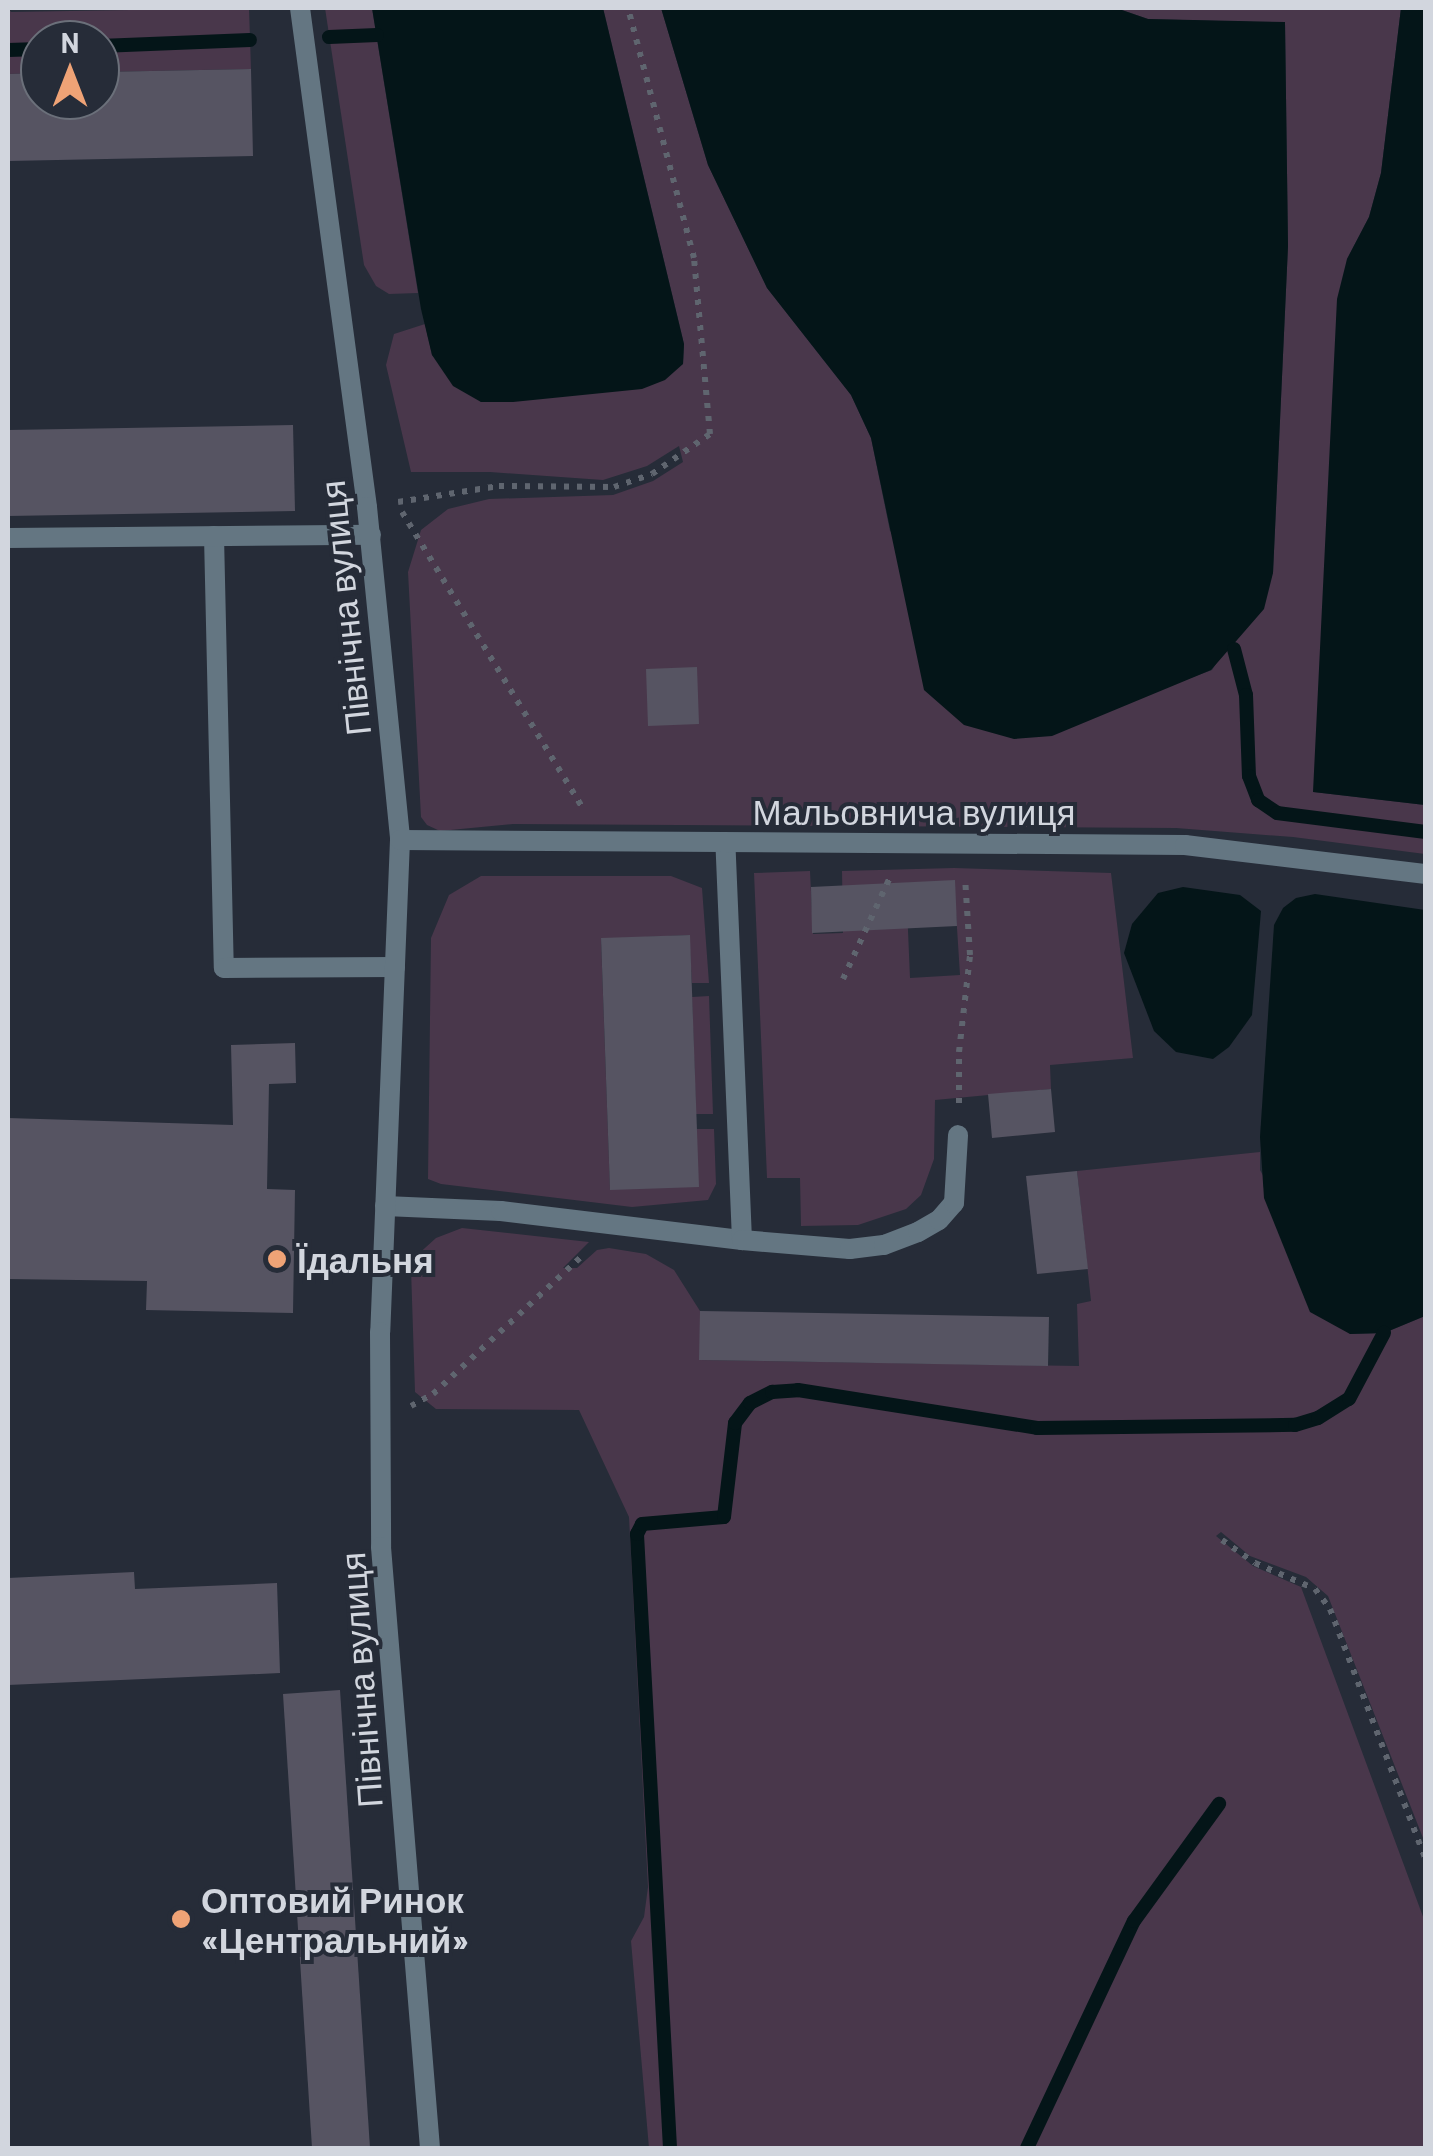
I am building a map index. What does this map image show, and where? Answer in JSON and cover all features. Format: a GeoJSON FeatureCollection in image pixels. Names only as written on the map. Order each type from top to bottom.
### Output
{"type":"FeatureCollection","features":[{"type":"Feature","properties":{"kind":"street","name":"Північна вулиця"},"geometry":{"type":"LineString","coordinates":[[300,8],[368,506],[400,840],[385,1206],[381,1547],[430,2148]]}},
{"type":"Feature","properties":{"kind":"street"},"geometry":{"type":"LineString","coordinates":[[8,538],[370,534]]}},
{"type":"Feature","properties":{"kind":"street"},"geometry":{"type":"LineString","coordinates":[[214,536],[224,968],[395,967]]}},
{"type":"Feature","properties":{"kind":"street","name":"Мальовнича вулиця"},"geometry":{"type":"LineString","coordinates":[[400,840],[1233,848],[1426,874]]}},
{"type":"Feature","properties":{"kind":"street"},"geometry":{"type":"LineString","coordinates":[[725,842],[742,1240]]}},
{"type":"Feature","properties":{"kind":"street"},"geometry":{"type":"LineString","coordinates":[[385,1206],[466,1208],[850,1249],[884,1245],[939,1220],[954,1203],[958,1134]]}},
{"type":"Feature","properties":{"kind":"path"},"geometry":{"type":"LineString","coordinates":[[368,506],[499,486],[614,487],[652,474],[710,434],[694,258],[628,8]]}},
{"type":"Feature","properties":{"kind":"path"},"geometry":{"type":"LineString","coordinates":[[396,502],[604,842]]}},
{"type":"Feature","properties":{"kind":"path"},"geometry":{"type":"LineString","coordinates":[[843,979],[906,844]]}},
{"type":"Feature","properties":{"kind":"path"},"geometry":{"type":"LineString","coordinates":[[958,1134],[959,1052],[970,956],[962,844]]}},
{"type":"Feature","properties":{"kind":"path"},"geometry":{"type":"LineString","coordinates":[[380,1414],[411,1406],[433,1394],[616,1224]]}},
{"type":"Feature","properties":{"kind":"path"},"geometry":{"type":"LineString","coordinates":[[1222,1540],[1255,1563],[1315,1589],[1330,1609],[1426,1861]]}},
{"type":"Feature","properties":{"kind":"shaded area"},"geometry":{"type":"Polygon","coordinates":[[[8,8],[11,12],[249,8],[251,69],[120,72],[120,20],[20,20],[20,74],[8,74],[8,8]]]}},
{"type":"Feature","properties":{"kind":"shaded area"},"geometry":{"type":"Polygon","coordinates":[[[325,8],[372,8],[418,293],[389,294],[376,286],[364,265],[325,8]]]}},
{"type":"Feature","properties":{"kind":"shaded area"},"geometry":{"type":"Polygon","coordinates":[[[372,8],[603,8],[684,344],[683,364],[665,380],[642,389],[513,402],[481,402],[453,386],[432,355],[421,309],[372,8]]]}},
{"type":"Feature","properties":{"kind":"shaded area"},"geometry":{"type":"Polygon","coordinates":[[[603,8],[661,8],[708,165],[767,288],[851,395],[871,438],[890,531],[1136,698],[1212,670],[1273,573],[1288,246],[1285,23],[1148,19],[1116,8],[1401,8],[1381,173],[1369,217],[1347,259],[1314,792],[1425,805],[1425,854],[1293,837],[1176,828],[513,824],[440,831],[427,825],[421,817],[408,572],[421,530],[448,509],[489,499],[613,495],[653,481],[683,462],[679,446],[647,466],[603,480],[490,472],[411,472],[386,365],[394,334],[425,324],[432,355],[481,402],[683,364],[684,344],[603,8]]]}},
{"type":"Feature","properties":{"kind":"shaded area"},"geometry":{"type":"Polygon","coordinates":[[[661,8],[1116,8],[1148,19],[1285,22],[1288,246],[1273,573],[1264,609],[1211,670],[1052,736],[1014,739],[964,725],[924,690],[871,438],[851,395],[767,288],[708,165],[661,8]]]}},
{"type":"Feature","properties":{"kind":"shaded area"},"geometry":{"type":"Polygon","coordinates":[[[1401,8],[1426,8],[1425,805],[1313,792],[1337,299],[1347,259],[1369,217],[1381,173],[1401,8]]]}},
{"type":"Feature","properties":{"kind":"shaded area"},"geometry":{"type":"Polygon","coordinates":[[[954,868],[1111,873],[1133,1058],[1050,1065],[1051,1089],[935,1100],[934,1159],[921,1195],[906,1209],[858,1225],[801,1226],[800,1178],[767,1178],[754,873],[810,871],[813,934],[843,933],[842,871],[954,868]],[[954,881],[906,883],[910,978],[960,975],[954,881]]]}},
{"type":"Feature","properties":{"kind":"shaded area"},"geometry":{"type":"Polygon","coordinates":[[[481,876],[671,876],[702,888],[709,983],[692,983],[689,935],[601,939],[610,1189],[697,1129],[714,1129],[716,1184],[708,1200],[632,1207],[441,1184],[428,1179],[431,938],[449,895],[481,876]]]}},
{"type":"Feature","properties":{"kind":"shaded area"},"geometry":{"type":"Polygon","coordinates":[[[1183,887],[1240,895],[1261,911],[1252,1015],[1229,1047],[1213,1059],[1176,1052],[1154,1031],[1124,953],[1132,924],[1158,893],[1183,887]]]}},
{"type":"Feature","properties":{"kind":"shaded area"},"geometry":{"type":"Polygon","coordinates":[[[1315,894],[1425,910],[1425,1316],[1384,1333],[1350,1334],[1310,1312],[1264,1198],[1260,1137],[1274,925],[1283,908],[1296,898],[1315,894]]]}},
{"type":"Feature","properties":{"kind":"shaded area"},"geometry":{"type":"Polygon","coordinates":[[[709,996],[713,1114],[696,1114],[692,997],[709,996]]]}},
{"type":"Feature","properties":{"kind":"shaded area"},"geometry":{"type":"Polygon","coordinates":[[[1260,1152],[1260,1170],[1350,1334],[1384,1333],[1425,1316],[1425,1843],[1328,1596],[1306,1577],[1250,1556],[1221,1532],[1216,1536],[1253,1566],[1301,1587],[1425,1922],[1425,2148],[649,2148],[631,1941],[644,1917],[648,1887],[629,1517],[579,1410],[436,1409],[415,1392],[411,1269],[415,1257],[436,1238],[462,1228],[589,1242],[563,1268],[577,1268],[597,1250],[646,1254],[674,1270],[700,1311],[700,1360],[1079,1366],[1077,1304],[1091,1301],[1077,1171],[1260,1152]]]}},
{"type":"Feature","properties":{"kind":"building"},"geometry":{"type":"Polygon","coordinates":[[[251,69],[253,156],[8,161],[8,74],[20,74],[20,120],[120,120],[120,72],[251,69]]]}},
{"type":"Feature","properties":{"kind":"building"},"geometry":{"type":"Polygon","coordinates":[[[293,425],[295,511],[8,516],[8,430],[293,425]]]}},
{"type":"Feature","properties":{"kind":"building"},"geometry":{"type":"Polygon","coordinates":[[[697,667],[699,724],[648,726],[646,669],[697,667]]]}},
{"type":"Feature","properties":{"kind":"building"},"geometry":{"type":"Polygon","coordinates":[[[955,880],[957,926],[812,933],[811,887],[955,880]]]}},
{"type":"Feature","properties":{"kind":"building"},"geometry":{"type":"Polygon","coordinates":[[[690,935],[699,1187],[610,1190],[601,938],[690,935]]]}},
{"type":"Feature","properties":{"kind":"building"},"geometry":{"type":"Polygon","coordinates":[[[295,1043],[296,1083],[269,1084],[267,1189],[295,1190],[293,1313],[146,1310],[147,1281],[8,1279],[8,1118],[233,1125],[231,1045],[295,1043]]]}},
{"type":"Feature","properties":{"kind":"building"},"geometry":{"type":"Polygon","coordinates":[[[1051,1089],[1055,1132],[992,1138],[988,1094],[1051,1089]]]}},
{"type":"Feature","properties":{"kind":"building"},"geometry":{"type":"Polygon","coordinates":[[[1077,1171],[1088,1269],[1037,1274],[1026,1176],[1077,1171]]]}},
{"type":"Feature","properties":{"kind":"building"},"geometry":{"type":"Polygon","coordinates":[[[700,1311],[1049,1317],[1048,1366],[699,1360],[700,1311]]]}},
{"type":"Feature","properties":{"kind":"building"},"geometry":{"type":"Polygon","coordinates":[[[134,1572],[135,1589],[277,1583],[280,1673],[8,1685],[8,1578],[134,1572]]]}},
{"type":"Feature","properties":{"kind":"building"},"geometry":{"type":"Polygon","coordinates":[[[340,1690],[370,2148],[312,2148],[283,1694],[340,1690]]]}},
{"type":"Feature","properties":{"kind":"waterway"},"geometry":{"type":"LineString","coordinates":[[329,37],[377,35]]}},
{"type":"Feature","properties":{"kind":"waterway"},"geometry":{"type":"LineString","coordinates":[[120,45],[250,40]]}},
{"type":"Feature","properties":{"kind":"waterway"},"geometry":{"type":"LineString","coordinates":[[8,50],[20,50]]}},
{"type":"Feature","properties":{"kind":"waterway"},"geometry":{"type":"LineString","coordinates":[[1234,649],[1246,695],[1249,776],[1258,800],[1277,813],[1426,832]]}},
{"type":"Feature","properties":{"kind":"waterway"},"geometry":{"type":"LineString","coordinates":[[670,2148],[637,1534],[642,1524],[724,1517],[735,1423],[750,1403],[772,1392],[798,1390],[1037,1428],[1295,1425],[1318,1418],[1349,1399],[1384,1333]]}},
{"type":"Feature","properties":{"kind":"waterway"},"geometry":{"type":"LineString","coordinates":[[1027,2148],[1134,1921],[1219,1804]]}},
{"type":"Feature","properties":{"kind":"place","name":"Їдальня"},"geometry":{"type":"Point","coordinates":[277,1259]}},
{"type":"Feature","properties":{"kind":"place","name":"Оптовий Ринок «Центральний»"},"geometry":{"type":"Point","coordinates":[181,1919]}}]}
